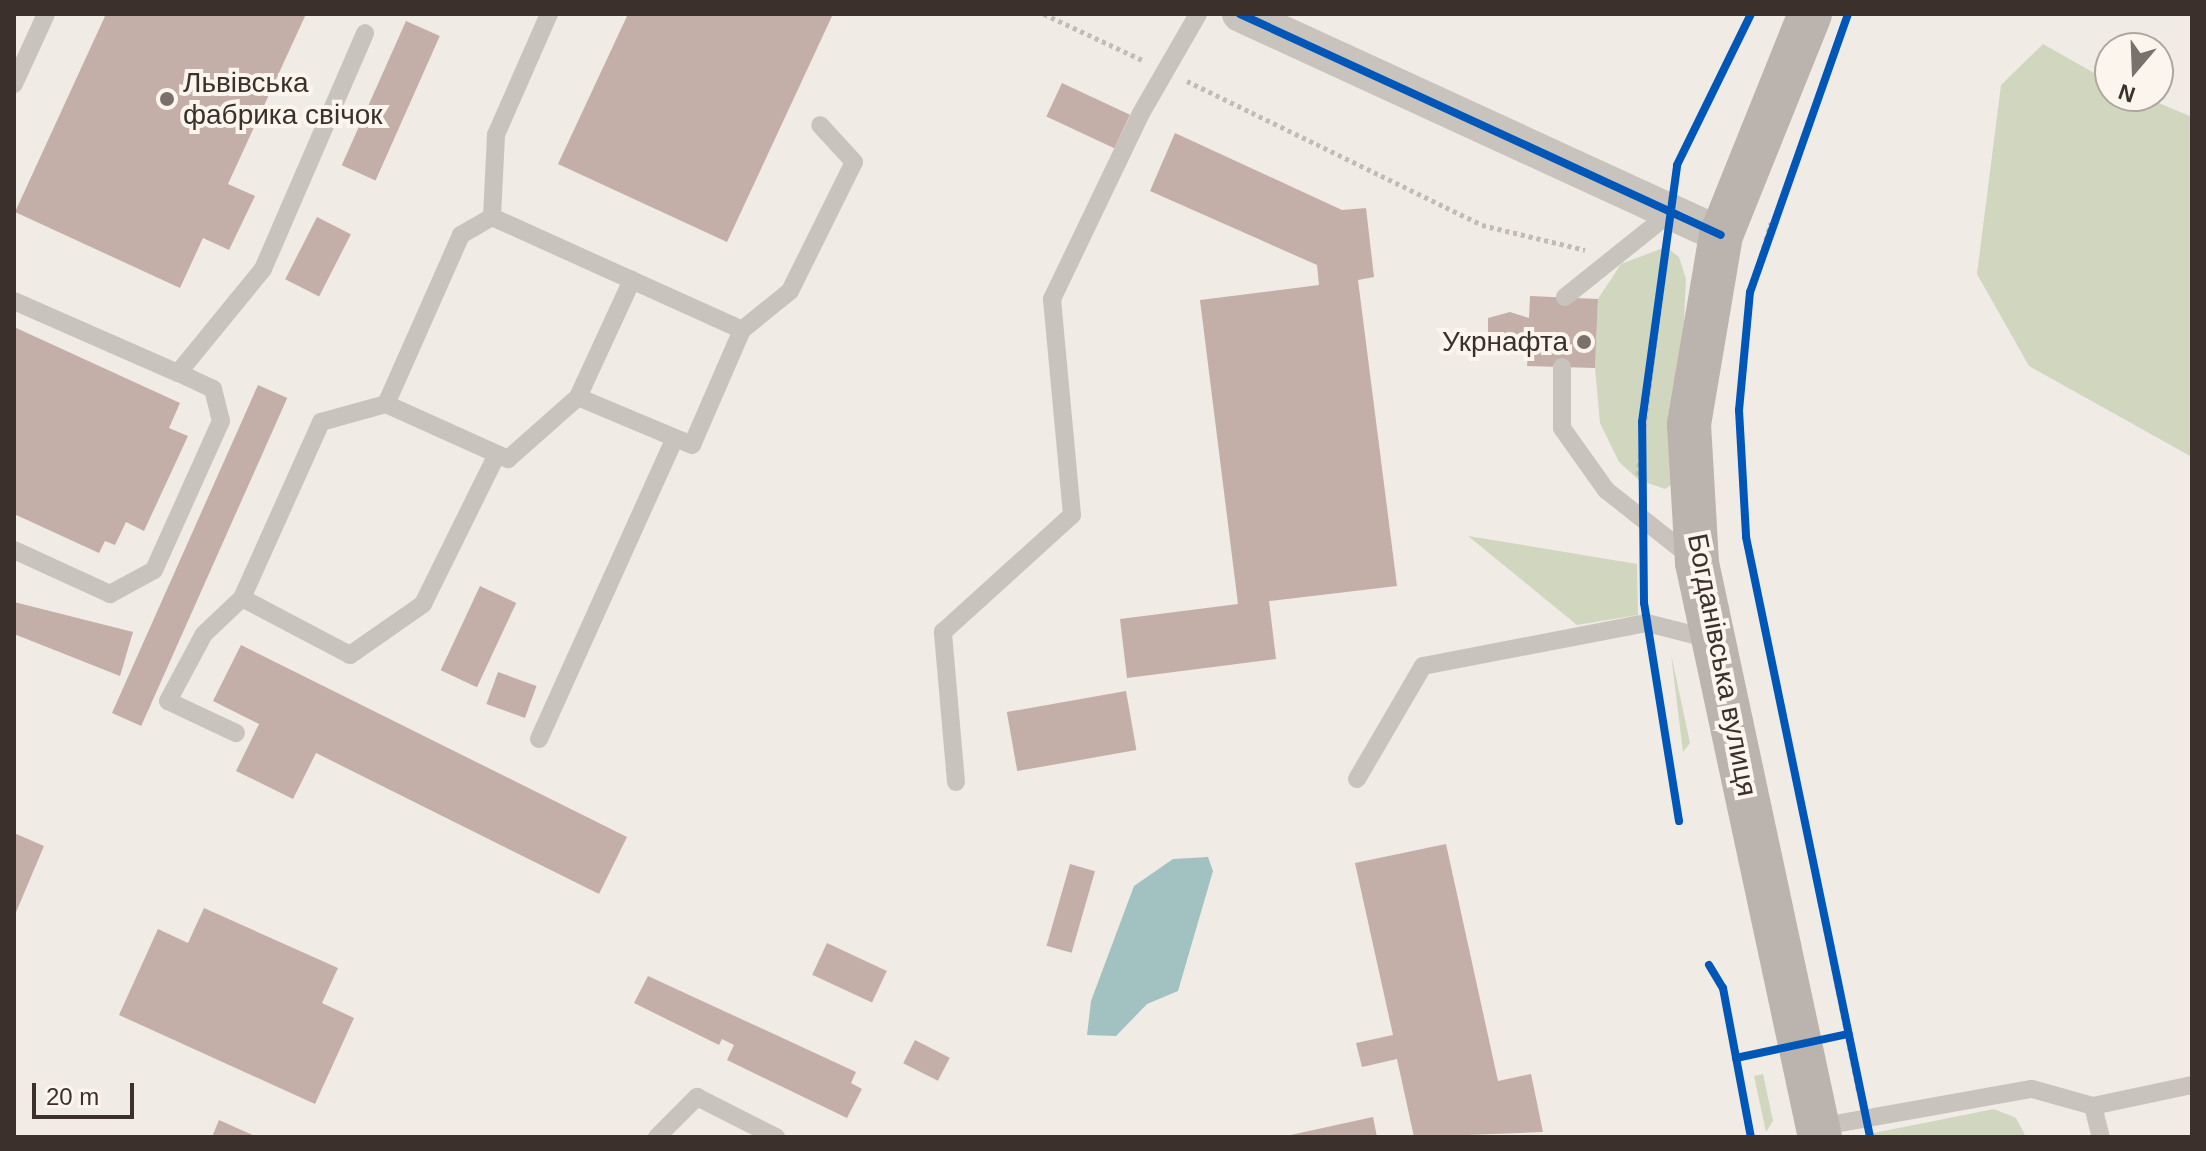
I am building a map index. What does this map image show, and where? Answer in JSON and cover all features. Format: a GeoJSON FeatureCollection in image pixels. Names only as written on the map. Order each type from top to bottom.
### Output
{"type":"FeatureCollection","features":[{"type":"Feature","properties":{"kind":"main road","name":"Богданівська вулиця"},"geometry":{"type":"LineString","coordinates":[[1810,14],[1721,235],[1689,424],[1697,563],[1819,1132]]}},
{"type":"Feature","properties":{"kind":"street"},"geometry":{"type":"LineString","coordinates":[[1240,14],[1721,235]]}},
{"type":"Feature","properties":{"kind":"lane"},"geometry":{"type":"LineString","coordinates":[[14,84],[46,14]]}},
{"type":"Feature","properties":{"kind":"lane"},"geometry":{"type":"LineString","coordinates":[[492,217],[496,135],[549,14]]}},
{"type":"Feature","properties":{"kind":"lane"},"geometry":{"type":"LineString","coordinates":[[956,782],[943,632],[1072,515],[1052,299],[1198,14]]}},
{"type":"Feature","properties":{"kind":"lane"},"geometry":{"type":"LineString","coordinates":[[178,373],[263,269],[365,33]]}},
{"type":"Feature","properties":{"kind":"lane"},"geometry":{"type":"LineString","coordinates":[[578,397],[692,445],[742,330],[790,291],[854,162],[820,125]]}},
{"type":"Feature","properties":{"kind":"lane"},"geometry":{"type":"LineString","coordinates":[[1565,297],[1609,257],[1671,212]]}},
{"type":"Feature","properties":{"kind":"lane"},"geometry":{"type":"LineString","coordinates":[[492,217],[742,330]]}},
{"type":"Feature","properties":{"kind":"lane"},"geometry":{"type":"LineString","coordinates":[[386,404],[461,235],[492,217]]}},
{"type":"Feature","properties":{"kind":"lane"},"geometry":{"type":"LineString","coordinates":[[236,733],[168,701],[204,634],[242,598],[321,422],[386,404],[508,459],[578,397],[632,280]]}},
{"type":"Feature","properties":{"kind":"lane"},"geometry":{"type":"LineString","coordinates":[[14,301],[213,389],[221,421],[154,570],[110,594],[14,550]]}},
{"type":"Feature","properties":{"kind":"lane"},"geometry":{"type":"LineString","coordinates":[[1562,367],[1562,428],[1606,490],[1643,515],[1697,563]]}},
{"type":"Feature","properties":{"kind":"lane"},"geometry":{"type":"LineString","coordinates":[[539,739],[675,438]]}},
{"type":"Feature","properties":{"kind":"lane"},"geometry":{"type":"LineString","coordinates":[[242,598],[350,655],[423,604],[497,454]]}},
{"type":"Feature","properties":{"kind":"lane"},"geometry":{"type":"LineString","coordinates":[[1357,779],[1423,666],[1648,632],[1713,640]]}},
{"type":"Feature","properties":{"kind":"lane"},"geometry":{"type":"LineString","coordinates":[[1819,1132],[1864,1117],[2032,1089],[2093,1106],[2192,1085]]}},
{"type":"Feature","properties":{"kind":"lane"},"geometry":{"type":"LineString","coordinates":[[657,1137],[697,1097],[776,1137]]}},
{"type":"Feature","properties":{"kind":"lane"},"geometry":{"type":"LineString","coordinates":[[2093,1106],[2101,1137]]}},
{"type":"Feature","properties":{"kind":"path"},"geometry":{"type":"LineString","coordinates":[[1044,14],[1482,225],[1609,257]]}},
{"type":"Feature","properties":{"kind":"path"},"geometry":{"type":"LineString","coordinates":[[1679,821],[1644,603],[1643,515],[1638,475],[1677,165],[1751,14]]}},
{"type":"Feature","properties":{"kind":"path"},"geometry":{"type":"LineString","coordinates":[[1754,277],[1773,216]]}},
{"type":"Feature","properties":{"kind":"path"},"geometry":{"type":"LineString","coordinates":[[1746,336],[1739,410],[1746,537],[1864,1117]]}},
{"type":"Feature","properties":{"kind":"path"},"geometry":{"type":"LineString","coordinates":[[1709,965],[1723,988],[1751,1137]]}},
{"type":"Feature","properties":{"kind":"path"},"geometry":{"type":"LineString","coordinates":[[1736,1058],[1848,1034]]}},
{"type":"Feature","properties":{"kind":"green space"},"geometry":{"type":"Polygon","coordinates":[[[2043,44],[2094,73],[2094,112],[2174,112],[2174,109],[2192,117],[2192,457],[2029,366],[1977,274],[2001,85],[2043,44]]]}},
{"type":"Feature","properties":{"kind":"green space"},"geometry":{"type":"Polygon","coordinates":[[[1666,247],[1679,257],[1686,279],[1676,482],[1665,489],[1639,480],[1619,462],[1600,423],[1595,368],[1598,299],[1621,264],[1666,247]]]}},
{"type":"Feature","properties":{"kind":"green space"},"geometry":{"type":"Polygon","coordinates":[[[1468,536],[1637,564],[1638,615],[1577,625],[1468,536]]]}},
{"type":"Feature","properties":{"kind":"green space"},"geometry":{"type":"Polygon","coordinates":[[[1671,654],[1690,743],[1683,752],[1671,654]]]}},
{"type":"Feature","properties":{"kind":"green space"},"geometry":{"type":"Polygon","coordinates":[[[1763,1074],[1773,1121],[1766,1132],[1754,1076],[1763,1074]]]}},
{"type":"Feature","properties":{"kind":"green space"},"geometry":{"type":"Polygon","coordinates":[[[1994,1109],[2016,1118],[2026,1137],[1859,1136],[1994,1109]]]}},
{"type":"Feature","properties":{"kind":"water"},"geometry":{"type":"Polygon","coordinates":[[[1208,857],[1213,871],[1178,991],[1147,1004],[1116,1036],[1087,1035],[1091,1001],[1134,886],[1173,859],[1208,857]]]}},
{"type":"Feature","properties":{"kind":"building","name":"Львівська фабрика свічок"},"geometry":{"type":"Polygon","coordinates":[[[106,14],[306,14],[228,184],[255,196],[229,250],[203,238],[180,288],[15,212],[106,14]]]}},
{"type":"Feature","properties":{"kind":"building"},"geometry":{"type":"Polygon","coordinates":[[[628,14],[833,14],[727,242],[558,164],[628,14]]]}},
{"type":"Feature","properties":{"kind":"building"},"geometry":{"type":"Polygon","coordinates":[[[406,21],[440,36],[376,180],[342,165],[406,21]]]}},
{"type":"Feature","properties":{"kind":"building"},"geometry":{"type":"Polygon","coordinates":[[[1062,83],[1130,115],[1114,148],[1046,117],[1062,83]]]}},
{"type":"Feature","properties":{"kind":"building"},"geometry":{"type":"Polygon","coordinates":[[[1175,133],[1342,210],[1366,208],[1374,277],[1358,280],[1397,586],[1269,601],[1276,659],[1127,678],[1120,619],[1238,604],[1200,300],[1319,285],[1317,265],[1150,191],[1175,133]]]}},
{"type":"Feature","properties":{"kind":"building"},"geometry":{"type":"Polygon","coordinates":[[[317,217],[351,234],[319,297],[285,279],[317,217]]]}},
{"type":"Feature","properties":{"kind":"building"},"geometry":{"type":"Polygon","coordinates":[[[1530,296],[1598,299],[1595,368],[1527,366],[1529,341],[1509,348],[1488,341],[1488,318],[1510,312],[1529,318],[1530,296]]]}},
{"type":"Feature","properties":{"kind":"building"},"geometry":{"type":"Polygon","coordinates":[[[14,327],[180,403],[169,428],[188,436],[144,531],[126,522],[115,545],[105,541],[99,553],[14,514],[14,327]]]}},
{"type":"Feature","properties":{"kind":"building"},"geometry":{"type":"Polygon","coordinates":[[[258,385],[287,398],[141,726],[112,713],[258,385]]]}},
{"type":"Feature","properties":{"kind":"building"},"geometry":{"type":"Polygon","coordinates":[[[480,586],[516,603],[477,687],[441,670],[480,586]]]}},
{"type":"Feature","properties":{"kind":"building"},"geometry":{"type":"Polygon","coordinates":[[[14,602],[133,632],[120,676],[14,634],[14,602]]]}},
{"type":"Feature","properties":{"kind":"building"},"geometry":{"type":"Polygon","coordinates":[[[241,645],[627,837],[599,894],[316,753],[293,799],[236,771],[259,724],[213,701],[241,645]]]}},
{"type":"Feature","properties":{"kind":"building"},"geometry":{"type":"Polygon","coordinates":[[[498,672],[537,686],[525,718],[486,704],[498,672]]]}},
{"type":"Feature","properties":{"kind":"building"},"geometry":{"type":"Polygon","coordinates":[[[1126,691],[1136,750],[1017,771],[1007,712],[1126,691]]]}},
{"type":"Feature","properties":{"kind":"building"},"geometry":{"type":"Polygon","coordinates":[[[14,833],[44,846],[14,917],[14,833]]]}},
{"type":"Feature","properties":{"kind":"building"},"geometry":{"type":"Polygon","coordinates":[[[1446,844],[1498,1081],[1531,1074],[1543,1132],[1414,1137],[1397,1059],[1362,1067],[1356,1043],[1393,1035],[1355,863],[1446,844]]]}},
{"type":"Feature","properties":{"kind":"building"},"geometry":{"type":"Polygon","coordinates":[[[1070,864],[1095,871],[1072,953],[1047,946],[1070,864]]]}},
{"type":"Feature","properties":{"kind":"building"},"geometry":{"type":"Polygon","coordinates":[[[204,908],[338,968],[322,1003],[354,1018],[315,1104],[119,1015],[158,929],[188,943],[204,908]]]}},
{"type":"Feature","properties":{"kind":"building"},"geometry":{"type":"Polygon","coordinates":[[[827,943],[887,971],[872,1003],[812,975],[827,943]]]}},
{"type":"Feature","properties":{"kind":"building"},"geometry":{"type":"Polygon","coordinates":[[[648,976],[856,1072],[851,1083],[862,1089],[847,1118],[727,1060],[734,1045],[722,1039],[719,1045],[634,1003],[648,976]]]}},
{"type":"Feature","properties":{"kind":"building"},"geometry":{"type":"Polygon","coordinates":[[[915,1040],[950,1058],[938,1081],[903,1063],[915,1040]]]}},
{"type":"Feature","properties":{"kind":"building"},"geometry":{"type":"Polygon","coordinates":[[[1373,1117],[1377,1137],[1286,1137],[1286,1136],[1373,1117]]]}},
{"type":"Feature","properties":{"kind":"building"},"geometry":{"type":"Polygon","coordinates":[[[219,1120],[257,1137],[212,1137],[219,1120]]]}},
{"type":"Feature","properties":{"kind":"cycle path"},"geometry":{"type":"LineString","coordinates":[[1240,14],[1721,235]]}},
{"type":"Feature","properties":{"kind":"cycle path"},"geometry":{"type":"LineString","coordinates":[[1679,821],[1644,603],[1642,422],[1677,165],[1751,14]]}},
{"type":"Feature","properties":{"kind":"cycle path"},"geometry":{"type":"LineString","coordinates":[[1848,14],[1750,292],[1739,410],[1746,537],[1870,1137]]}},
{"type":"Feature","properties":{"kind":"cycle path"},"geometry":{"type":"LineString","coordinates":[[1709,965],[1723,988],[1751,1137]]}},
{"type":"Feature","properties":{"kind":"cycle path"},"geometry":{"type":"LineString","coordinates":[[1736,1058],[1848,1034]]}},
{"type":"Feature","properties":{"kind":"place","name":"Львівська фабрика свічок"},"geometry":{"type":"Point","coordinates":[167,99]}},
{"type":"Feature","properties":{"kind":"place","name":"Укрнафта"},"geometry":{"type":"Point","coordinates":[1584,342]}}]}
